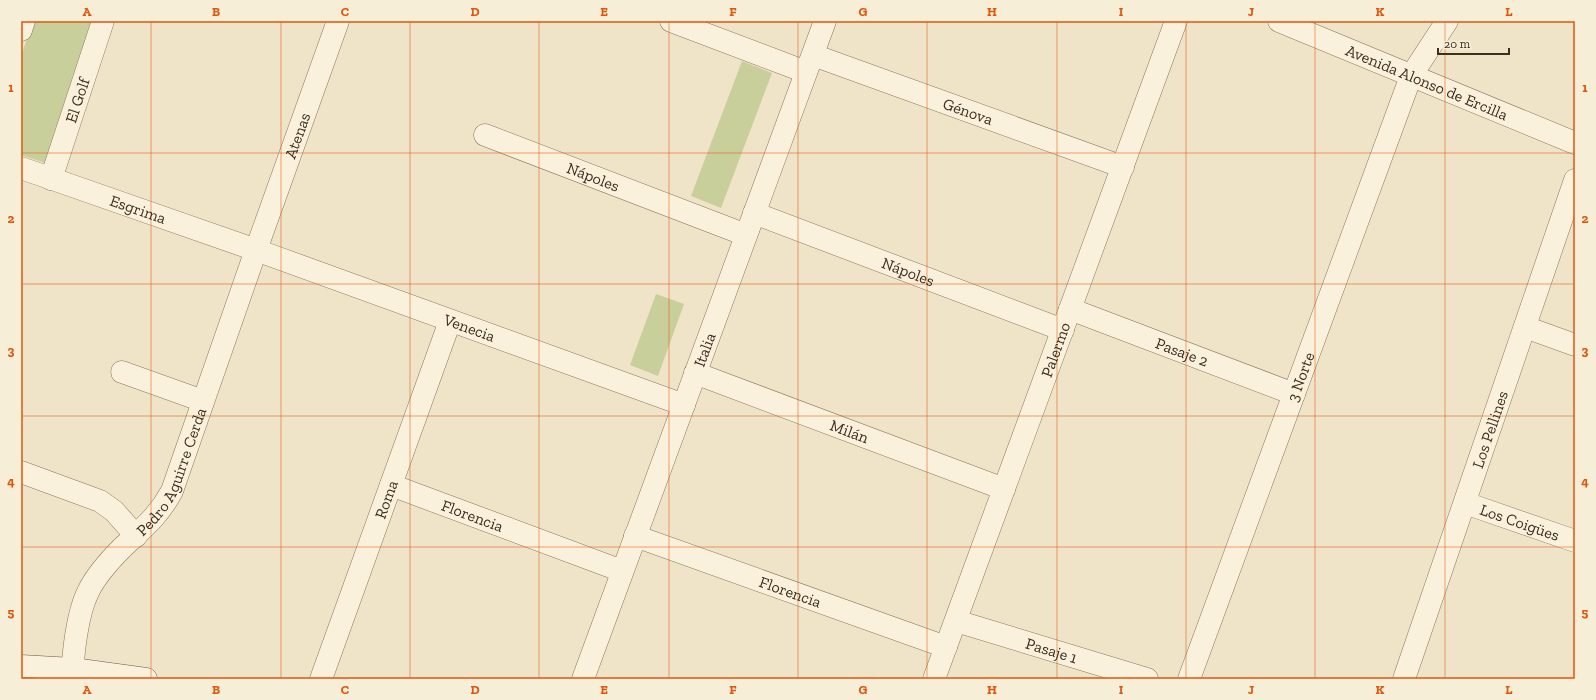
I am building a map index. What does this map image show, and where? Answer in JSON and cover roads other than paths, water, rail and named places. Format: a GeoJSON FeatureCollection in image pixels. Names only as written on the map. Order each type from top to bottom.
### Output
{"type":"FeatureCollection","features":[{"type":"Feature","properties":{"kind":"street"},"geometry":{"type":"LineString","coordinates":[[21,30],[24,21]]}},
{"type":"Feature","properties":{"kind":"street","name":"El Golf"},"geometry":{"type":"LineString","coordinates":[[51,179],[103,21]]}},
{"type":"Feature","properties":{"kind":"street","name":"Atenas"},"geometry":{"type":"LineString","coordinates":[[256,250],[338,21]]}},
{"type":"Feature","properties":{"kind":"street","name":"Génova"},"geometry":{"type":"LineString","coordinates":[[671,21],[810,63],[1123,167]]}},
{"type":"Feature","properties":{"kind":"street","name":"Italia"},"geometry":{"type":"LineString","coordinates":[[583,679],[825,21]]}},
{"type":"Feature","properties":{"kind":"street","name":"Palermo"},"geometry":{"type":"LineString","coordinates":[[934,679],[1176,21]]}},
{"type":"Feature","properties":{"kind":"street","name":"Avenida Alonso de Ercilla"},"geometry":{"type":"LineString","coordinates":[[1279,21],[1575,143]]}},
{"type":"Feature","properties":{"kind":"street","name":"3 Norte"},"geometry":{"type":"LineString","coordinates":[[1189,679],[1411,76],[1447,21]]}},
{"type":"Feature","properties":{"kind":"street","name":"Nápoles"},"geometry":{"type":"LineString","coordinates":[[485,136],[746,235]]}},
{"type":"Feature","properties":{"kind":"street","name":"Esgrima"},"geometry":{"type":"LineString","coordinates":[[21,168],[256,250]]}},
{"type":"Feature","properties":{"kind":"street","name":"Los Pellines"},"geometry":{"type":"LineString","coordinates":[[1409,678],[1465,503],[1575,180]]}},
{"type":"Feature","properties":{"kind":"street","name":"Nápoles"},"geometry":{"type":"LineString","coordinates":[[754,214],[1063,330]]}},
{"type":"Feature","properties":{"kind":"street","name":"Venecia"},"geometry":{"type":"LineString","coordinates":[[256,250],[684,405]]}},
{"type":"Feature","properties":{"kind":"street","name":"Pedro Aguirre Cerda"},"geometry":{"type":"LineString","coordinates":[[73,674],[80,615],[88,591],[94,580],[112,559],[159,513],[172,491],[256,250]]}},
{"type":"Feature","properties":{"kind":"street","name":"Pasaje 2"},"geometry":{"type":"LineString","coordinates":[[1070,309],[1294,394]]}},
{"type":"Feature","properties":{"kind":"street","name":"Roma"},"geometry":{"type":"LineString","coordinates":[[321,679],[450,320]]}},
{"type":"Feature","properties":{"kind":"street"},"geometry":{"type":"LineString","coordinates":[[1525,327],[1575,345]]}},
{"type":"Feature","properties":{"kind":"street"},"geometry":{"type":"LineString","coordinates":[[122,372],[203,401]]}},
{"type":"Feature","properties":{"kind":"street","name":"Milán"},"geometry":{"type":"LineString","coordinates":[[695,373],[1004,489]]}},
{"type":"Feature","properties":{"kind":"street"},"geometry":{"type":"LineString","coordinates":[[21,472],[100,501],[114,511],[136,536]]}},
{"type":"Feature","properties":{"kind":"street","name":"Florencia"},"geometry":{"type":"LineString","coordinates":[[391,485],[622,571]]}},
{"type":"Feature","properties":{"kind":"street","name":"Los Coigües"},"geometry":{"type":"LineString","coordinates":[[1465,503],[1575,541]]}},
{"type":"Feature","properties":{"kind":"street","name":"Florencia"},"geometry":{"type":"LineString","coordinates":[[635,536],[946,646]]}},
{"type":"Feature","properties":{"kind":"street","name":"Pasaje 1"},"geometry":{"type":"LineString","coordinates":[[956,621],[1148,679]]}},
{"type":"Feature","properties":{"kind":"street"},"geometry":{"type":"LineString","coordinates":[[21,666],[73,674],[146,679]]}}]}
